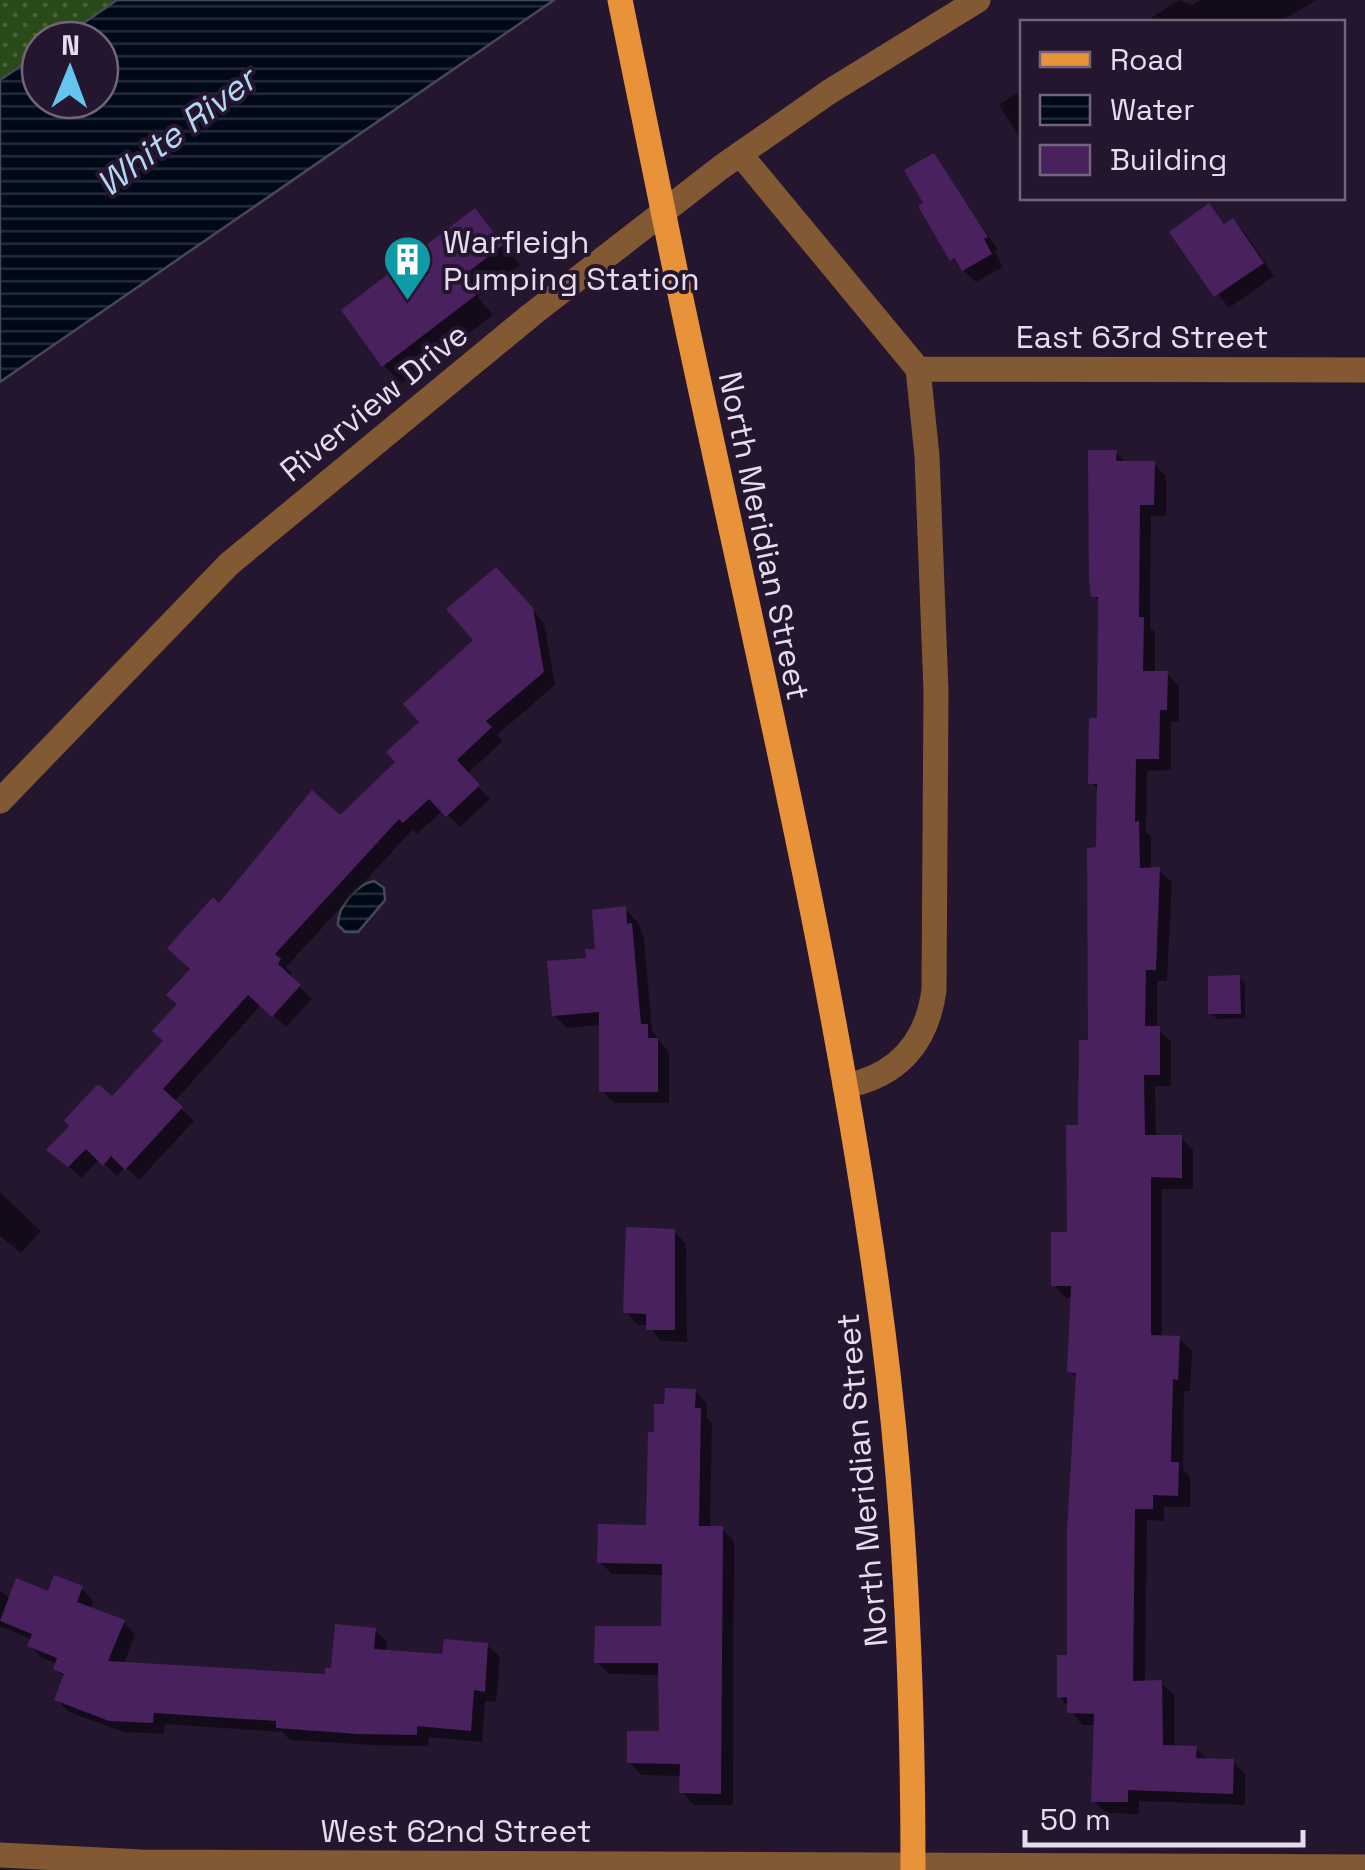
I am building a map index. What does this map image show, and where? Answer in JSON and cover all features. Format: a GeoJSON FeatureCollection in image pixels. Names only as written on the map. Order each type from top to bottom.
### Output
{"type":"FeatureCollection","features":[{"type":"Feature","properties":{"kind":"main road","name":"North Meridian Street"},"geometry":{"type":"LineString","coordinates":[[620,0],[845,1086],[883,1331],[898,1475],[912,1700],[912,1868]]}},
{"type":"Feature","properties":{"kind":"street","name":"Riverview Drive"},"geometry":{"type":"LineString","coordinates":[[0,800],[229,564],[655,215],[829,92],[978,0]]}},
{"type":"Feature","properties":{"kind":"street"},"geometry":{"type":"LineString","coordinates":[[740,154],[918,370],[927,456],[936,691],[934,990],[925,1028],[904,1062],[845,1086]]}},
{"type":"Feature","properties":{"kind":"street","name":"East 63rd Street"},"geometry":{"type":"LineString","coordinates":[[918,370],[1365,370]]}},
{"type":"Feature","properties":{"kind":"street","name":"West 62nd Street"},"geometry":{"type":"LineString","coordinates":[[0,1855],[141,1862],[1365,1867]]}},
{"type":"Feature","properties":{"kind":"green space"},"geometry":{"type":"Polygon","coordinates":[[[0,0],[119,0],[90,20],[20,20],[20,68],[0,81],[0,0]]]}},
{"type":"Feature","properties":{"kind":"water","name":"White River"},"geometry":{"type":"Polygon","coordinates":[[[117,0],[554,0],[0,382],[0,80],[20,66],[20,120],[120,120],[120,20],[88,20],[117,0]]]}},
{"type":"Feature","properties":{"kind":"water"},"geometry":{"type":"Polygon","coordinates":[[[374,881],[384,888],[385,900],[358,932],[345,932],[338,925],[344,904],[361,887],[374,881]]]}},
{"type":"Feature","properties":{"kind":"building"},"geometry":{"type":"Polygon","coordinates":[[[934,153],[988,237],[984,239],[992,254],[962,271],[954,258],[950,261],[918,206],[923,203],[904,170],[934,153]]]}},
{"type":"Feature","properties":{"kind":"building"},"geometry":{"type":"Polygon","coordinates":[[[1209,203],[1224,224],[1233,218],[1264,263],[1214,297],[1169,232],[1209,203]]]}},
{"type":"Feature","properties":{"kind":"building","name":"Warfleigh Pumping Station"},"geometry":{"type":"Polygon","coordinates":[[[475,208],[503,245],[462,277],[476,295],[382,367],[341,310],[475,208]]]}},
{"type":"Feature","properties":{"kind":"building"},"geometry":{"type":"Polygon","coordinates":[[[1088,450],[1117,450],[1116,461],[1155,461],[1154,505],[1140,505],[1139,617],[1144,617],[1143,671],[1168,671],[1167,710],[1160,710],[1159,759],[1136,759],[1135,822],[1139,821],[1140,868],[1160,867],[1156,970],[1146,970],[1145,1026],[1160,1026],[1160,1075],[1144,1075],[1145,1135],[1182,1135],[1182,1178],[1151,1177],[1151,1335],[1180,1336],[1178,1380],[1173,1379],[1171,1462],[1179,1462],[1178,1496],[1153,1495],[1153,1509],[1135,1509],[1133,1681],[1162,1680],[1163,1745],[1197,1746],[1196,1758],[1234,1759],[1233,1794],[1128,1790],[1128,1802],[1091,1802],[1094,1714],[1067,1713],[1067,1697],[1057,1698],[1057,1655],[1067,1655],[1067,1532],[1076,1373],[1067,1372],[1071,1286],[1051,1286],[1051,1232],[1067,1232],[1066,1125],[1078,1125],[1079,1040],[1088,1040],[1087,848],[1096,847],[1097,784],[1088,784],[1089,718],[1097,718],[1098,597],[1091,597],[1089,579],[1088,450]]]}},
{"type":"Feature","properties":{"kind":"building"},"geometry":{"type":"Polygon","coordinates":[[[496,567],[533,608],[544,672],[486,721],[492,727],[457,760],[480,785],[446,817],[429,799],[403,823],[399,819],[275,954],[281,959],[278,964],[301,985],[272,1017],[248,995],[163,1089],[183,1107],[125,1170],[111,1156],[103,1166],[86,1149],[68,1167],[46,1150],[69,1126],[64,1120],[98,1084],[112,1096],[163,1041],[152,1031],[177,1004],[166,995],[190,969],[167,948],[213,897],[219,903],[312,790],[340,815],[395,762],[386,752],[419,722],[403,704],[473,640],[446,609],[496,567]]]}},
{"type":"Feature","properties":{"kind":"building"},"geometry":{"type":"Polygon","coordinates":[[[626,906],[627,924],[632,923],[641,1024],[648,1024],[648,1038],[658,1038],[658,1092],[599,1092],[599,1012],[552,1016],[547,961],[586,958],[585,949],[595,949],[592,910],[626,906]]]}},
{"type":"Feature","properties":{"kind":"building"},"geometry":{"type":"Polygon","coordinates":[[[1240,975],[1241,1014],[1208,1014],[1208,976],[1240,975]]]}},
{"type":"Feature","properties":{"kind":"building"},"geometry":{"type":"Polygon","coordinates":[[[626,1227],[675,1229],[675,1330],[646,1330],[646,1314],[623,1313],[626,1227]]]}},
{"type":"Feature","properties":{"kind":"building"},"geometry":{"type":"Polygon","coordinates":[[[665,1388],[696,1389],[695,1408],[701,1408],[699,1526],[723,1526],[721,1794],[679,1793],[680,1764],[627,1763],[627,1731],[659,1731],[658,1663],[594,1663],[595,1626],[661,1626],[662,1564],[597,1563],[598,1524],[646,1525],[648,1432],[654,1432],[654,1404],[664,1404],[665,1388]]]}},
{"type":"Feature","properties":{"kind":"building"},"geometry":{"type":"Polygon","coordinates":[[[54,1575],[83,1586],[77,1602],[125,1620],[108,1661],[325,1674],[325,1668],[331,1668],[335,1624],[376,1628],[374,1649],[442,1654],[444,1639],[488,1643],[485,1692],[474,1690],[471,1731],[417,1726],[417,1735],[358,1734],[276,1728],[276,1721],[154,1713],[153,1723],[109,1721],[54,1700],[64,1674],[53,1669],[57,1658],[27,1646],[32,1634],[0,1621],[16,1578],[48,1591],[54,1575]]]}},
{"type":"Feature","properties":{"kind":"place","name":"Warfleigh Pumping Station"},"geometry":{"type":"Point","coordinates":[408,302]}}]}
